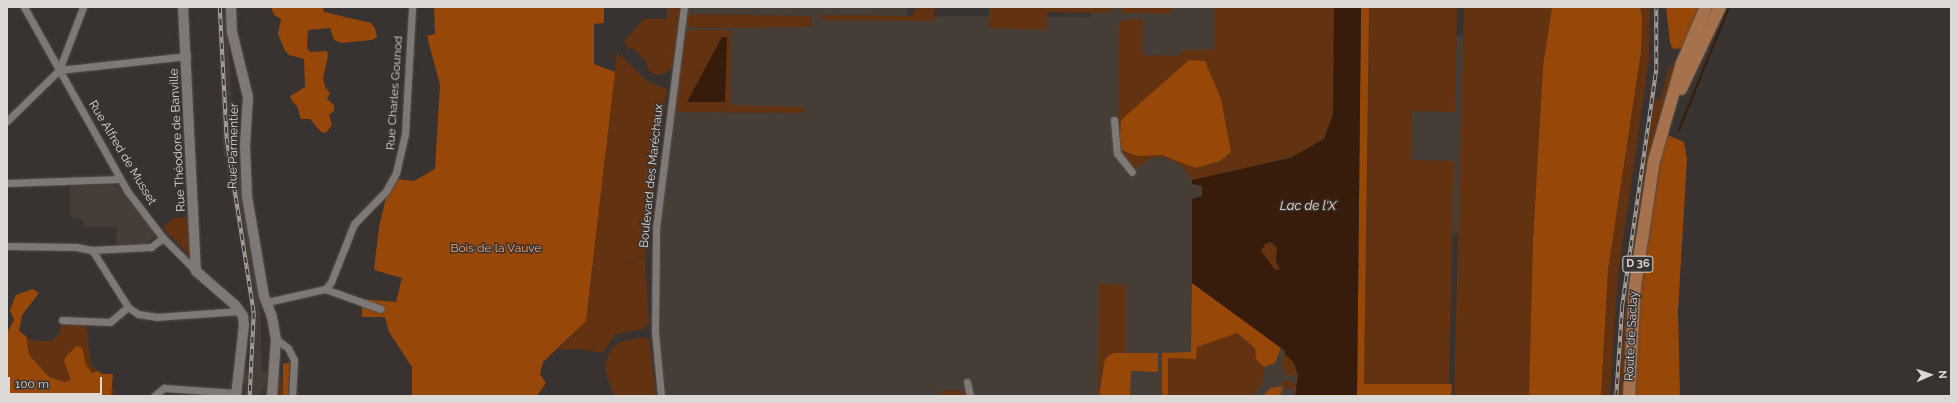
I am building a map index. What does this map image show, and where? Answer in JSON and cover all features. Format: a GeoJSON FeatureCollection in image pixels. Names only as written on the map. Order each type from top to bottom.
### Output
{"type":"FeatureCollection","features":[{"type":"Feature","properties":{"kind":"main road","name":"Route de Saclay"},"geometry":{"type":"LineString","coordinates":[[1629,396],[1636,274],[1661,134],[1682,63],[1706,7]]}},
{"type":"Feature","properties":{"kind":"main road","name":"Route de Saclay"},"geometry":{"type":"LineString","coordinates":[[1661,134],[1720,7]]}},
{"type":"Feature","properties":{"kind":"street","name":"Rue Alfred de Musset"},"geometry":{"type":"LineString","coordinates":[[24,7],[120,179],[140,211],[163,238],[196,271],[240,311]]}},
{"type":"Feature","properties":{"kind":"street"},"geometry":{"type":"LineString","coordinates":[[7,121],[59,70],[83,7]]}},
{"type":"Feature","properties":{"kind":"street","name":"Rue Théodore de Banville"},"geometry":{"type":"LineString","coordinates":[[183,7],[187,56],[196,271]]}},
{"type":"Feature","properties":{"kind":"street","name":"Rue Parmentier"},"geometry":{"type":"LineString","coordinates":[[231,7],[232,32],[248,97],[245,145],[246,196],[276,339],[272,396]]}},
{"type":"Feature","properties":{"kind":"street","name":"Rue Charles Gounod"},"geometry":{"type":"LineString","coordinates":[[325,289],[331,282],[354,224],[386,191],[401,159],[405,134],[412,7]]}},
{"type":"Feature","properties":{"kind":"street","name":"Boulevard des Maréchaux"},"geometry":{"type":"LineString","coordinates":[[660,396],[655,325],[656,228],[684,7]]}},
{"type":"Feature","properties":{"kind":"street"},"geometry":{"type":"LineString","coordinates":[[59,70],[187,56]]}},
{"type":"Feature","properties":{"kind":"street"},"geometry":{"type":"LineString","coordinates":[[1114,120],[1117,153],[1132,172]]}},
{"type":"Feature","properties":{"kind":"street"},"geometry":{"type":"LineString","coordinates":[[7,183],[120,179]]}},
{"type":"Feature","properties":{"kind":"street"},"geometry":{"type":"LineString","coordinates":[[7,246],[76,247],[92,250],[151,247],[163,238]]}},
{"type":"Feature","properties":{"kind":"street"},"geometry":{"type":"LineString","coordinates":[[92,250],[128,307],[138,314],[156,317],[240,311],[244,325],[236,394],[164,388],[154,396]]}},
{"type":"Feature","properties":{"kind":"street"},"geometry":{"type":"LineString","coordinates":[[268,305],[325,289],[381,309]]}},
{"type":"Feature","properties":{"kind":"street"},"geometry":{"type":"LineString","coordinates":[[62,320],[110,322],[128,307]]}},
{"type":"Feature","properties":{"kind":"street"},"geometry":{"type":"LineString","coordinates":[[276,339],[288,348],[294,360],[292,396]]}},
{"type":"Feature","properties":{"kind":"street"},"geometry":{"type":"LineString","coordinates":[[967,382],[970,396]]}},
{"type":"Feature","properties":{"kind":"shaded area"},"geometry":{"type":"Polygon","coordinates":[[[217,7],[227,7],[233,133],[260,301],[262,372],[267,373],[266,388],[263,388],[261,396],[244,396],[246,385],[242,384],[244,370],[248,370],[251,331],[250,295],[223,147],[217,7]]]}},
{"type":"Feature","properties":{"kind":"shaded area"},"geometry":{"type":"Polygon","coordinates":[[[667,7],[680,7],[672,69],[661,75],[653,74],[647,68],[647,63],[633,48],[628,50],[624,41],[644,19],[667,19],[667,7]]]}},
{"type":"Feature","properties":{"kind":"shaded area"},"geometry":{"type":"Polygon","coordinates":[[[687,7],[907,7],[907,16],[1091,17],[1092,7],[1453,7],[1452,36],[1518,39],[1514,234],[1448,234],[1445,396],[664,396],[657,283],[658,232],[687,7]]]}},
{"type":"Feature","properties":{"kind":"shaded area"},"geometry":{"type":"Polygon","coordinates":[[[917,7],[935,7],[934,21],[821,20],[823,15],[912,16],[917,7]]]}},
{"type":"Feature","properties":{"kind":"shaded area"},"geometry":{"type":"Polygon","coordinates":[[[989,7],[1113,7],[1107,13],[1047,12],[1046,30],[989,28],[989,7]]]}},
{"type":"Feature","properties":{"kind":"shaded area"},"geometry":{"type":"Polygon","coordinates":[[[1120,7],[1172,7],[1171,14],[1123,13],[1120,7]]]}},
{"type":"Feature","properties":{"kind":"shaded area"},"geometry":{"type":"Polygon","coordinates":[[[1214,7],[1334,7],[1335,56],[1333,114],[1330,127],[1324,139],[1304,153],[1249,168],[1192,180],[1181,165],[1165,157],[1153,157],[1134,169],[1123,158],[1118,143],[1119,26],[1122,20],[1143,19],[1142,55],[1178,56],[1184,50],[1214,49],[1214,7]]]}},
{"type":"Feature","properties":{"kind":"shaded area"},"geometry":{"type":"Polygon","coordinates":[[[1369,7],[1457,7],[1455,112],[1412,111],[1411,160],[1454,161],[1449,384],[1364,384],[1369,7]]]}},
{"type":"Feature","properties":{"kind":"shaded area"},"geometry":{"type":"Polygon","coordinates":[[[1464,7],[1552,7],[1543,66],[1533,240],[1529,396],[1454,396],[1464,7]]]}},
{"type":"Feature","properties":{"kind":"shaded area"},"geometry":{"type":"Polygon","coordinates":[[[1640,7],[1650,7],[1649,60],[1618,274],[1610,396],[1601,396],[1608,270],[1641,52],[1640,7]]]}},
{"type":"Feature","properties":{"kind":"shaded area"},"geometry":{"type":"Polygon","coordinates":[[[692,14],[812,16],[811,27],[691,28],[682,20],[692,14]]]}},
{"type":"Feature","properties":{"kind":"shaded area"},"geometry":{"type":"Polygon","coordinates":[[[689,30],[731,30],[730,105],[804,107],[804,113],[680,112],[676,109],[681,74],[679,73],[683,35],[689,30]]]}},
{"type":"Feature","properties":{"kind":"shaded area"},"geometry":{"type":"Polygon","coordinates":[[[617,52],[647,81],[667,89],[645,256],[624,264],[645,257],[649,323],[644,329],[616,334],[602,353],[579,349],[558,350],[584,322],[589,299],[617,52]]]}},
{"type":"Feature","properties":{"kind":"shaded area"},"geometry":{"type":"Polygon","coordinates":[[[1669,65],[1679,68],[1660,116],[1656,134],[1627,396],[1619,396],[1621,347],[1635,228],[1655,97],[1660,100],[1669,65]]]}},
{"type":"Feature","properties":{"kind":"shaded area"},"geometry":{"type":"Polygon","coordinates":[[[112,185],[119,188],[156,235],[146,244],[117,245],[116,227],[84,227],[83,219],[70,218],[70,186],[112,185]]]}},
{"type":"Feature","properties":{"kind":"shaded area"},"geometry":{"type":"Polygon","coordinates":[[[191,217],[193,253],[189,255],[163,228],[174,218],[191,217]]]}},
{"type":"Feature","properties":{"kind":"shaded area"},"geometry":{"type":"Polygon","coordinates":[[[1271,242],[1277,248],[1276,261],[1280,269],[1275,271],[1261,251],[1265,244],[1271,242]]]}},
{"type":"Feature","properties":{"kind":"shaded area"},"geometry":{"type":"Polygon","coordinates":[[[1099,284],[1126,285],[1126,353],[1105,359],[1098,396],[1099,284]]]}},
{"type":"Feature","properties":{"kind":"shaded area"},"geometry":{"type":"Polygon","coordinates":[[[1198,305],[1255,348],[1256,359],[1264,367],[1263,383],[1252,396],[1168,396],[1168,358],[1196,358],[1198,305]]]}},
{"type":"Feature","properties":{"kind":"shaded area"},"geometry":{"type":"Polygon","coordinates":[[[62,320],[86,321],[91,365],[113,386],[113,396],[7,396],[7,331],[37,341],[52,341],[60,333],[62,320]]]}},
{"type":"Feature","properties":{"kind":"shaded area"},"geometry":{"type":"Polygon","coordinates":[[[642,337],[649,339],[656,396],[615,396],[606,374],[605,362],[610,351],[617,343],[642,337]]]}},
{"type":"Feature","properties":{"kind":"shaded area"},"geometry":{"type":"Polygon","coordinates":[[[1284,353],[1294,363],[1298,376],[1286,375],[1281,364],[1284,353]]]}},
{"type":"Feature","properties":{"kind":"shaded area"},"geometry":{"type":"Polygon","coordinates":[[[280,377],[282,377],[283,394],[276,396],[280,377]]]}},
{"type":"Feature","properties":{"kind":"shaded area"},"geometry":{"type":"Polygon","coordinates":[[[1286,380],[1295,383],[1296,391],[1281,385],[1286,380]]]}},
{"type":"Feature","properties":{"kind":"shaded area"},"geometry":{"type":"Polygon","coordinates":[[[941,390],[968,391],[968,396],[941,396],[941,390]]]}},
{"type":"Feature","properties":{"kind":"green space"},"geometry":{"type":"Polygon","coordinates":[[[271,7],[323,7],[324,12],[371,23],[375,28],[377,37],[372,40],[341,43],[334,40],[330,28],[308,30],[307,48],[310,52],[327,51],[328,56],[323,78],[325,87],[330,93],[327,99],[334,105],[334,111],[329,115],[332,125],[326,133],[321,132],[310,119],[301,119],[297,106],[292,101],[290,96],[305,87],[304,59],[289,55],[285,51],[278,34],[281,19],[274,15],[271,7]]]}},
{"type":"Feature","properties":{"kind":"green space","name":"Bois de la Vauve"},"geometry":{"type":"Polygon","coordinates":[[[434,7],[604,7],[604,23],[594,24],[594,64],[615,72],[586,321],[543,362],[540,374],[546,383],[537,396],[412,396],[412,367],[389,332],[385,317],[362,317],[362,299],[396,302],[402,278],[374,270],[379,227],[387,193],[397,179],[414,181],[435,169],[440,85],[427,36],[435,34],[434,7]]]}},
{"type":"Feature","properties":{"kind":"green space"},"geometry":{"type":"Polygon","coordinates":[[[1361,7],[1369,7],[1364,384],[1452,384],[1451,396],[1357,396],[1361,7]]]}},
{"type":"Feature","properties":{"kind":"green space"},"geometry":{"type":"Polygon","coordinates":[[[1552,7],[1640,7],[1642,18],[1641,52],[1608,270],[1601,396],[1529,396],[1533,240],[1543,66],[1552,7]]]}},
{"type":"Feature","properties":{"kind":"green space"},"geometry":{"type":"Polygon","coordinates":[[[1666,7],[1704,7],[1685,48],[1673,49],[1670,43],[1666,7]]]}},
{"type":"Feature","properties":{"kind":"green space"},"geometry":{"type":"Polygon","coordinates":[[[1189,60],[1205,61],[1221,99],[1231,152],[1220,161],[1196,168],[1162,155],[1137,156],[1119,149],[1121,120],[1189,60]]]}},
{"type":"Feature","properties":{"kind":"green space"},"geometry":{"type":"Polygon","coordinates":[[[1668,135],[1684,142],[1687,159],[1678,311],[1680,396],[1634,396],[1638,304],[1662,153],[1668,135]]]}},
{"type":"Feature","properties":{"kind":"green space"},"geometry":{"type":"Polygon","coordinates":[[[1192,283],[1281,347],[1275,363],[1264,367],[1256,359],[1255,348],[1237,333],[1197,347],[1196,359],[1168,358],[1168,396],[1162,396],[1162,353],[1191,352],[1192,283]]]}},
{"type":"Feature","properties":{"kind":"green space"},"geometry":{"type":"Polygon","coordinates":[[[33,289],[39,293],[22,315],[19,331],[26,336],[29,355],[49,377],[64,382],[71,380],[64,361],[67,355],[77,346],[82,348],[86,365],[92,373],[98,371],[102,374],[113,374],[111,396],[7,396],[7,333],[14,320],[10,310],[16,295],[33,289]]]}},
{"type":"Feature","properties":{"kind":"green space"},"geometry":{"type":"Polygon","coordinates":[[[1113,353],[1158,353],[1158,372],[1131,371],[1130,396],[1099,396],[1105,359],[1113,353]]]}},
{"type":"Feature","properties":{"kind":"green space"},"geometry":{"type":"Polygon","coordinates":[[[290,362],[288,396],[280,396],[283,394],[283,364],[290,362]]]}},
{"type":"Feature","properties":{"kind":"green space"},"geometry":{"type":"Polygon","coordinates":[[[1283,386],[1280,396],[1262,396],[1271,388],[1283,386]]]}},
{"type":"Feature","properties":{"kind":"water","name":"Lac de l'X"},"geometry":{"type":"Polygon","coordinates":[[[1334,7],[1361,7],[1357,396],[1295,396],[1298,375],[1294,363],[1284,353],[1285,351],[1192,283],[1192,199],[1202,196],[1202,186],[1192,184],[1192,180],[1290,158],[1324,139],[1333,114],[1334,7]],[[1271,242],[1265,244],[1261,251],[1275,270],[1280,269],[1276,261],[1277,248],[1271,242]]]}},
{"type":"Feature","properties":{"kind":"water"},"geometry":{"type":"Polygon","coordinates":[[[722,37],[727,37],[725,102],[687,102],[722,37]]]}},
{"type":"Feature","properties":{"kind":"waterway"},"geometry":{"type":"LineString","coordinates":[[1679,130],[1729,7]]}},
{"type":"Feature","properties":{"kind":"railway"},"geometry":{"type":"LineString","coordinates":[[220,7],[227,139],[254,313],[250,396]]}},
{"type":"Feature","properties":{"kind":"railway"},"geometry":{"type":"LineString","coordinates":[[1616,396],[1622,306],[1656,70],[1656,7]]}}]}
